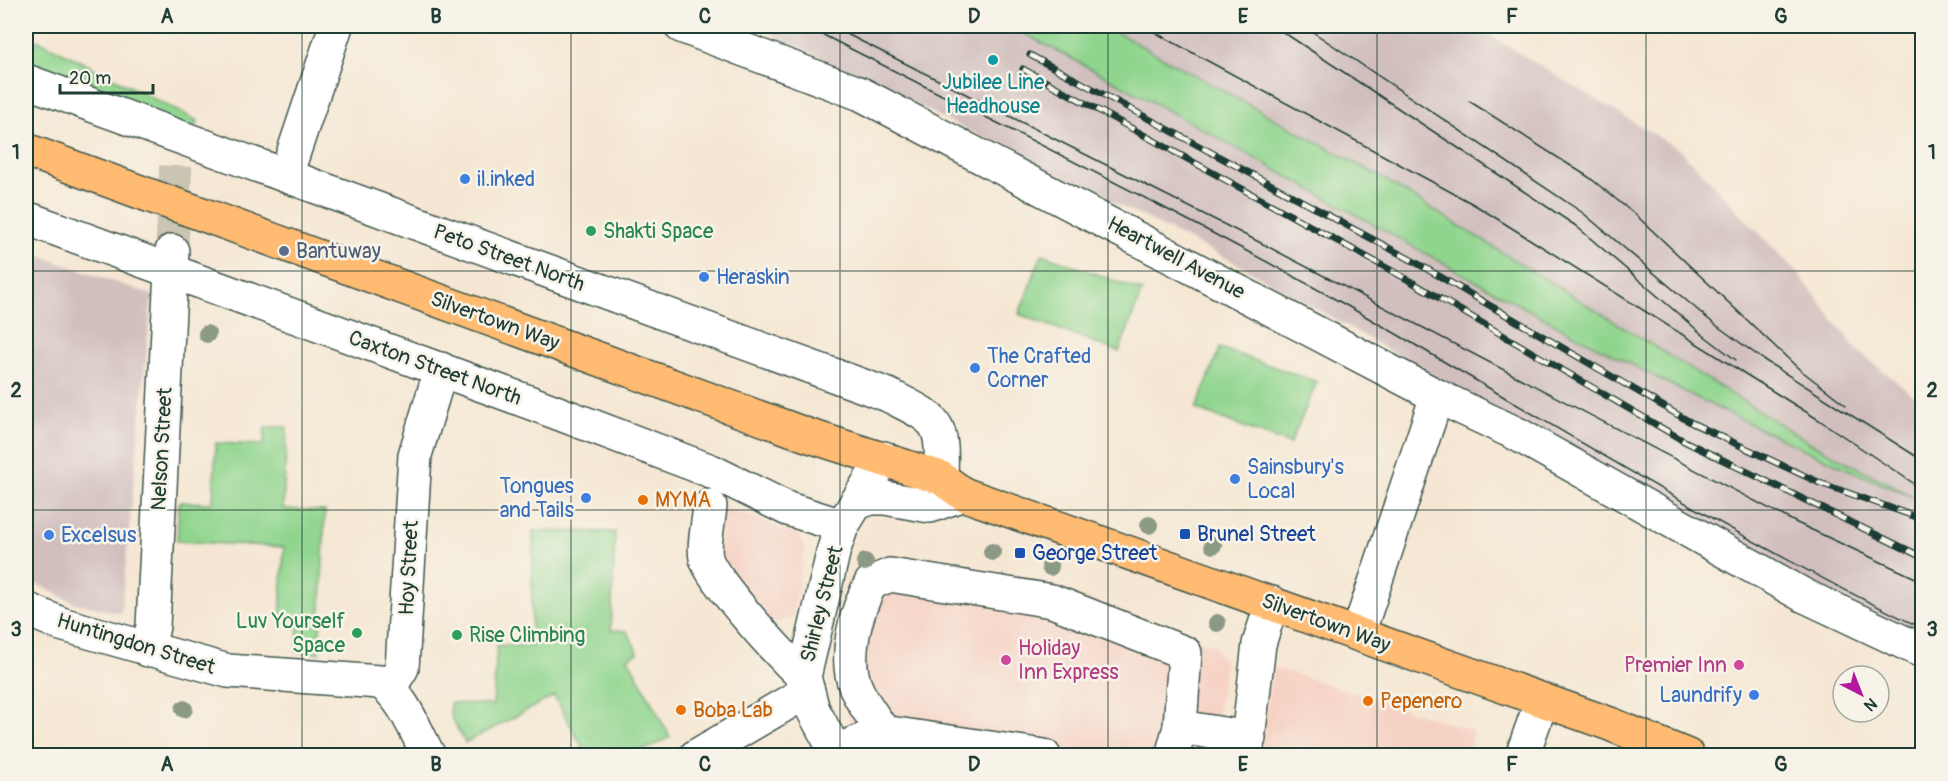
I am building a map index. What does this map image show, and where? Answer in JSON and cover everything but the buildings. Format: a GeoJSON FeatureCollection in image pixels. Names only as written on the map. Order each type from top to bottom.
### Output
{"type":"FeatureCollection","features":[{"type":"Feature","properties":{"kind":"main road","name":"Silvertown Way"},"geometry":{"type":"LineString","coordinates":[[26,150],[807,435],[884,458],[952,486],[1632,732],[1688,756]]}},
{"type":"Feature","properties":{"kind":"street"},"geometry":{"type":"LineString","coordinates":[[286,175],[336,26]]}},
{"type":"Feature","properties":{"kind":"street","name":"Heartwell Avenue"},"geometry":{"type":"LineString","coordinates":[[681,26],[861,94],[1437,396],[1517,434],[1803,595],[1923,651]]}},
{"type":"Feature","properties":{"kind":"street","name":"Peto Street North"},"geometry":{"type":"LineString","coordinates":[[26,81],[177,149],[286,175],[888,395],[922,412],[935,423],[941,434],[952,486]]}},
{"type":"Feature","properties":{"kind":"street","name":"Caxton Street North"},"geometry":{"type":"LineString","coordinates":[[26,218],[171,260],[441,369],[711,471],[813,519],[849,514]]}},
{"type":"Feature","properties":{"kind":"street","name":"Nelson Street"},"geometry":{"type":"LineString","coordinates":[[148,650],[153,626],[171,260]]}},
{"type":"Feature","properties":{"kind":"street","name":"Hoy Street"},"geometry":{"type":"LineString","coordinates":[[390,687],[402,668],[415,455],[441,369]]}},
{"type":"Feature","properties":{"kind":"street"},"geometry":{"type":"LineString","coordinates":[[1358,634],[1437,396]]}},
{"type":"Feature","properties":{"kind":"street","name":"Shirley Street"},"geometry":{"type":"LineString","coordinates":[[837,754],[813,710],[806,684],[829,567],[849,514],[884,458]]}},
{"type":"Feature","properties":{"kind":"street"},"geometry":{"type":"LineString","coordinates":[[849,514],[871,498],[885,498],[930,506],[952,486]]}},
{"type":"Feature","properties":{"kind":"street"},"geometry":{"type":"LineString","coordinates":[[696,756],[806,684],[717,578],[706,558],[710,507]]}},
{"type":"Feature","properties":{"kind":"street"},"geometry":{"type":"LineString","coordinates":[[884,732],[856,687],[850,661],[861,602],[870,583],[890,575],[1052,602],[1185,652],[1176,741],[1248,747],[1260,644],[1272,603]]}},
{"type":"Feature","properties":{"kind":"street","name":"Huntingdon Street"},"geometry":{"type":"LineString","coordinates":[[26,609],[61,624],[228,671],[367,680],[380,682],[390,687]]}},
{"type":"Feature","properties":{"kind":"street"},"geometry":{"type":"LineString","coordinates":[[390,687],[429,756]]}},
{"type":"Feature","properties":{"kind":"street"},"geometry":{"type":"LineString","coordinates":[[1522,756],[1542,700]]}},
{"type":"Feature","properties":{"kind":"street"},"geometry":{"type":"LineString","coordinates":[[837,754],[884,732],[1044,756]]}},
{"type":"Feature","properties":{"kind":"shaded area"},"geometry":{"type":"Polygon","coordinates":[[[757,26],[1474,26],[1680,150],[1800,276],[1857,350],[1922,402],[1922,644],[1785,577],[1240,265],[757,26]]]}},
{"type":"Feature","properties":{"kind":"shaded area"},"geometry":{"type":"Polygon","coordinates":[[[26,251],[152,295],[121,613],[75,603],[26,579],[26,251]]]}},
{"type":"Feature","properties":{"kind":"shaded area"},"geometry":{"type":"Polygon","coordinates":[[[721,506],[798,535],[805,548],[793,615],[789,620],[773,622],[768,618],[720,556],[721,506]]]}},
{"type":"Feature","properties":{"kind":"shaded area"},"geometry":{"type":"Polygon","coordinates":[[[891,554],[1042,582],[1214,645],[1225,665],[1211,756],[865,755],[833,678],[834,670],[848,578],[891,554]]]}},
{"type":"Feature","properties":{"kind":"shaded area"},"geometry":{"type":"Polygon","coordinates":[[[1273,667],[1473,731],[1470,755],[1259,756],[1273,667]]]}},
{"type":"Feature","properties":{"kind":"green space"},"geometry":{"type":"Polygon","coordinates":[[[1009,26],[1105,26],[1377,175],[1809,442],[1922,501],[1804,449],[1574,334],[1123,86],[1009,26]]]}},
{"type":"Feature","properties":{"kind":"green space"},"geometry":{"type":"Polygon","coordinates":[[[38,40],[198,121],[192,131],[26,69],[26,51],[28,52],[38,40]]]}},
{"type":"Feature","properties":{"kind":"green space"},"geometry":{"type":"Polygon","coordinates":[[[1042,254],[1142,291],[1119,352],[1019,314],[1042,254]]]}},
{"type":"Feature","properties":{"kind":"green space"},"geometry":{"type":"Polygon","coordinates":[[[1220,348],[1317,382],[1290,444],[1196,409],[1220,348]]]}},
{"type":"Feature","properties":{"kind":"green space"},"geometry":{"type":"Polygon","coordinates":[[[265,427],[287,427],[283,509],[325,511],[319,653],[297,652],[298,621],[280,620],[284,547],[177,541],[179,502],[213,503],[216,443],[264,445],[265,427]]]}},
{"type":"Feature","properties":{"kind":"green space"},"geometry":{"type":"Polygon","coordinates":[[[533,531],[615,532],[611,630],[627,631],[638,653],[628,658],[670,737],[635,755],[587,755],[554,696],[465,743],[450,714],[450,703],[493,705],[497,645],[531,646],[533,531]]]}},
{"type":"Feature","properties":{"kind":"tunnel"},"geometry":{"type":"LineString","coordinates":[[172,248],[176,161]]}},
{"type":"Feature","properties":{"kind":"tram line"},"geometry":{"type":"LineString","coordinates":[[806,26],[1144,197],[1278,268],[1416,345],[1774,553],[1922,628]]}},
{"type":"Feature","properties":{"kind":"tram line"},"geometry":{"type":"LineString","coordinates":[[831,26],[1259,242],[1797,523],[1922,581]]}},
{"type":"Feature","properties":{"kind":"tram line"},"geometry":{"type":"LineString","coordinates":[[1143,26],[1475,205],[1819,420],[1922,489]]}},
{"type":"Feature","properties":{"kind":"tram line"},"geometry":{"type":"LineString","coordinates":[[1274,26],[1576,226],[1703,335],[1736,360]]}},
{"type":"Feature","properties":{"kind":"tram line"},"geometry":{"type":"LineString","coordinates":[[1304,26],[1583,213],[1713,323],[1764,360],[1922,460]]}},
{"type":"Feature","properties":{"kind":"tram line"},"geometry":{"type":"LineString","coordinates":[[1469,101],[1590,178],[1638,217],[1799,369],[1846,405]]}},
{"type":"Feature","properties":{"kind":"railway"},"geometry":{"type":"LineString","coordinates":[[1030,55],[1415,262],[1692,423],[1820,483],[1922,519]]}},
{"type":"Feature","properties":{"kind":"railway"},"geometry":{"type":"LineString","coordinates":[[1023,69],[1405,278],[1684,441],[1922,557]]}},
{"type":"Feature","properties":{"kind":"place","name":"Jubilee Line Headhouse"},"geometry":{"type":"Point","coordinates":[993,60]}},
{"type":"Feature","properties":{"kind":"place","name":"il.inked"},"geometry":{"type":"Point","coordinates":[465,179]}},
{"type":"Feature","properties":{"kind":"place","name":"Shakti Space"},"geometry":{"type":"Point","coordinates":[591,231]}},
{"type":"Feature","properties":{"kind":"place","name":"Bantuway"},"geometry":{"type":"Point","coordinates":[284,251]}},
{"type":"Feature","properties":{"kind":"place","name":"Heraskin"},"geometry":{"type":"Point","coordinates":[704,277]}},
{"type":"Feature","properties":{"kind":"place","name":"The Crafted Corner"},"geometry":{"type":"Point","coordinates":[975,368]}},
{"type":"Feature","properties":{"kind":"place","name":"Sainsbury's Local"},"geometry":{"type":"Point","coordinates":[1235,479]}},
{"type":"Feature","properties":{"kind":"place","name":"Tongues and Tails"},"geometry":{"type":"Point","coordinates":[586,498]}},
{"type":"Feature","properties":{"kind":"place","name":"MYMA"},"geometry":{"type":"Point","coordinates":[643,500]}},
{"type":"Feature","properties":{"kind":"place","name":"Brunel Street"},"geometry":{"type":"Point","coordinates":[1185,534]}},
{"type":"Feature","properties":{"kind":"place","name":"Excelsus"},"geometry":{"type":"Point","coordinates":[49,535]}},
{"type":"Feature","properties":{"kind":"place","name":"George Street"},"geometry":{"type":"Point","coordinates":[1020,553]}},
{"type":"Feature","properties":{"kind":"place","name":"Luv Yourself Space"},"geometry":{"type":"Point","coordinates":[357,633]}},
{"type":"Feature","properties":{"kind":"place","name":"Rise Climbing"},"geometry":{"type":"Point","coordinates":[457,635]}},
{"type":"Feature","properties":{"kind":"place","name":"Holiday Inn Express"},"geometry":{"type":"Point","coordinates":[1006,660]}},
{"type":"Feature","properties":{"kind":"place","name":"Premier Inn"},"geometry":{"type":"Point","coordinates":[1739,665]}},
{"type":"Feature","properties":{"kind":"place","name":"Laundrify"},"geometry":{"type":"Point","coordinates":[1754,695]}},
{"type":"Feature","properties":{"kind":"place","name":"Pepenero"},"geometry":{"type":"Point","coordinates":[1368,701]}},
{"type":"Feature","properties":{"kind":"place","name":"Boba Lab"},"geometry":{"type":"Point","coordinates":[681,710]}}]}
